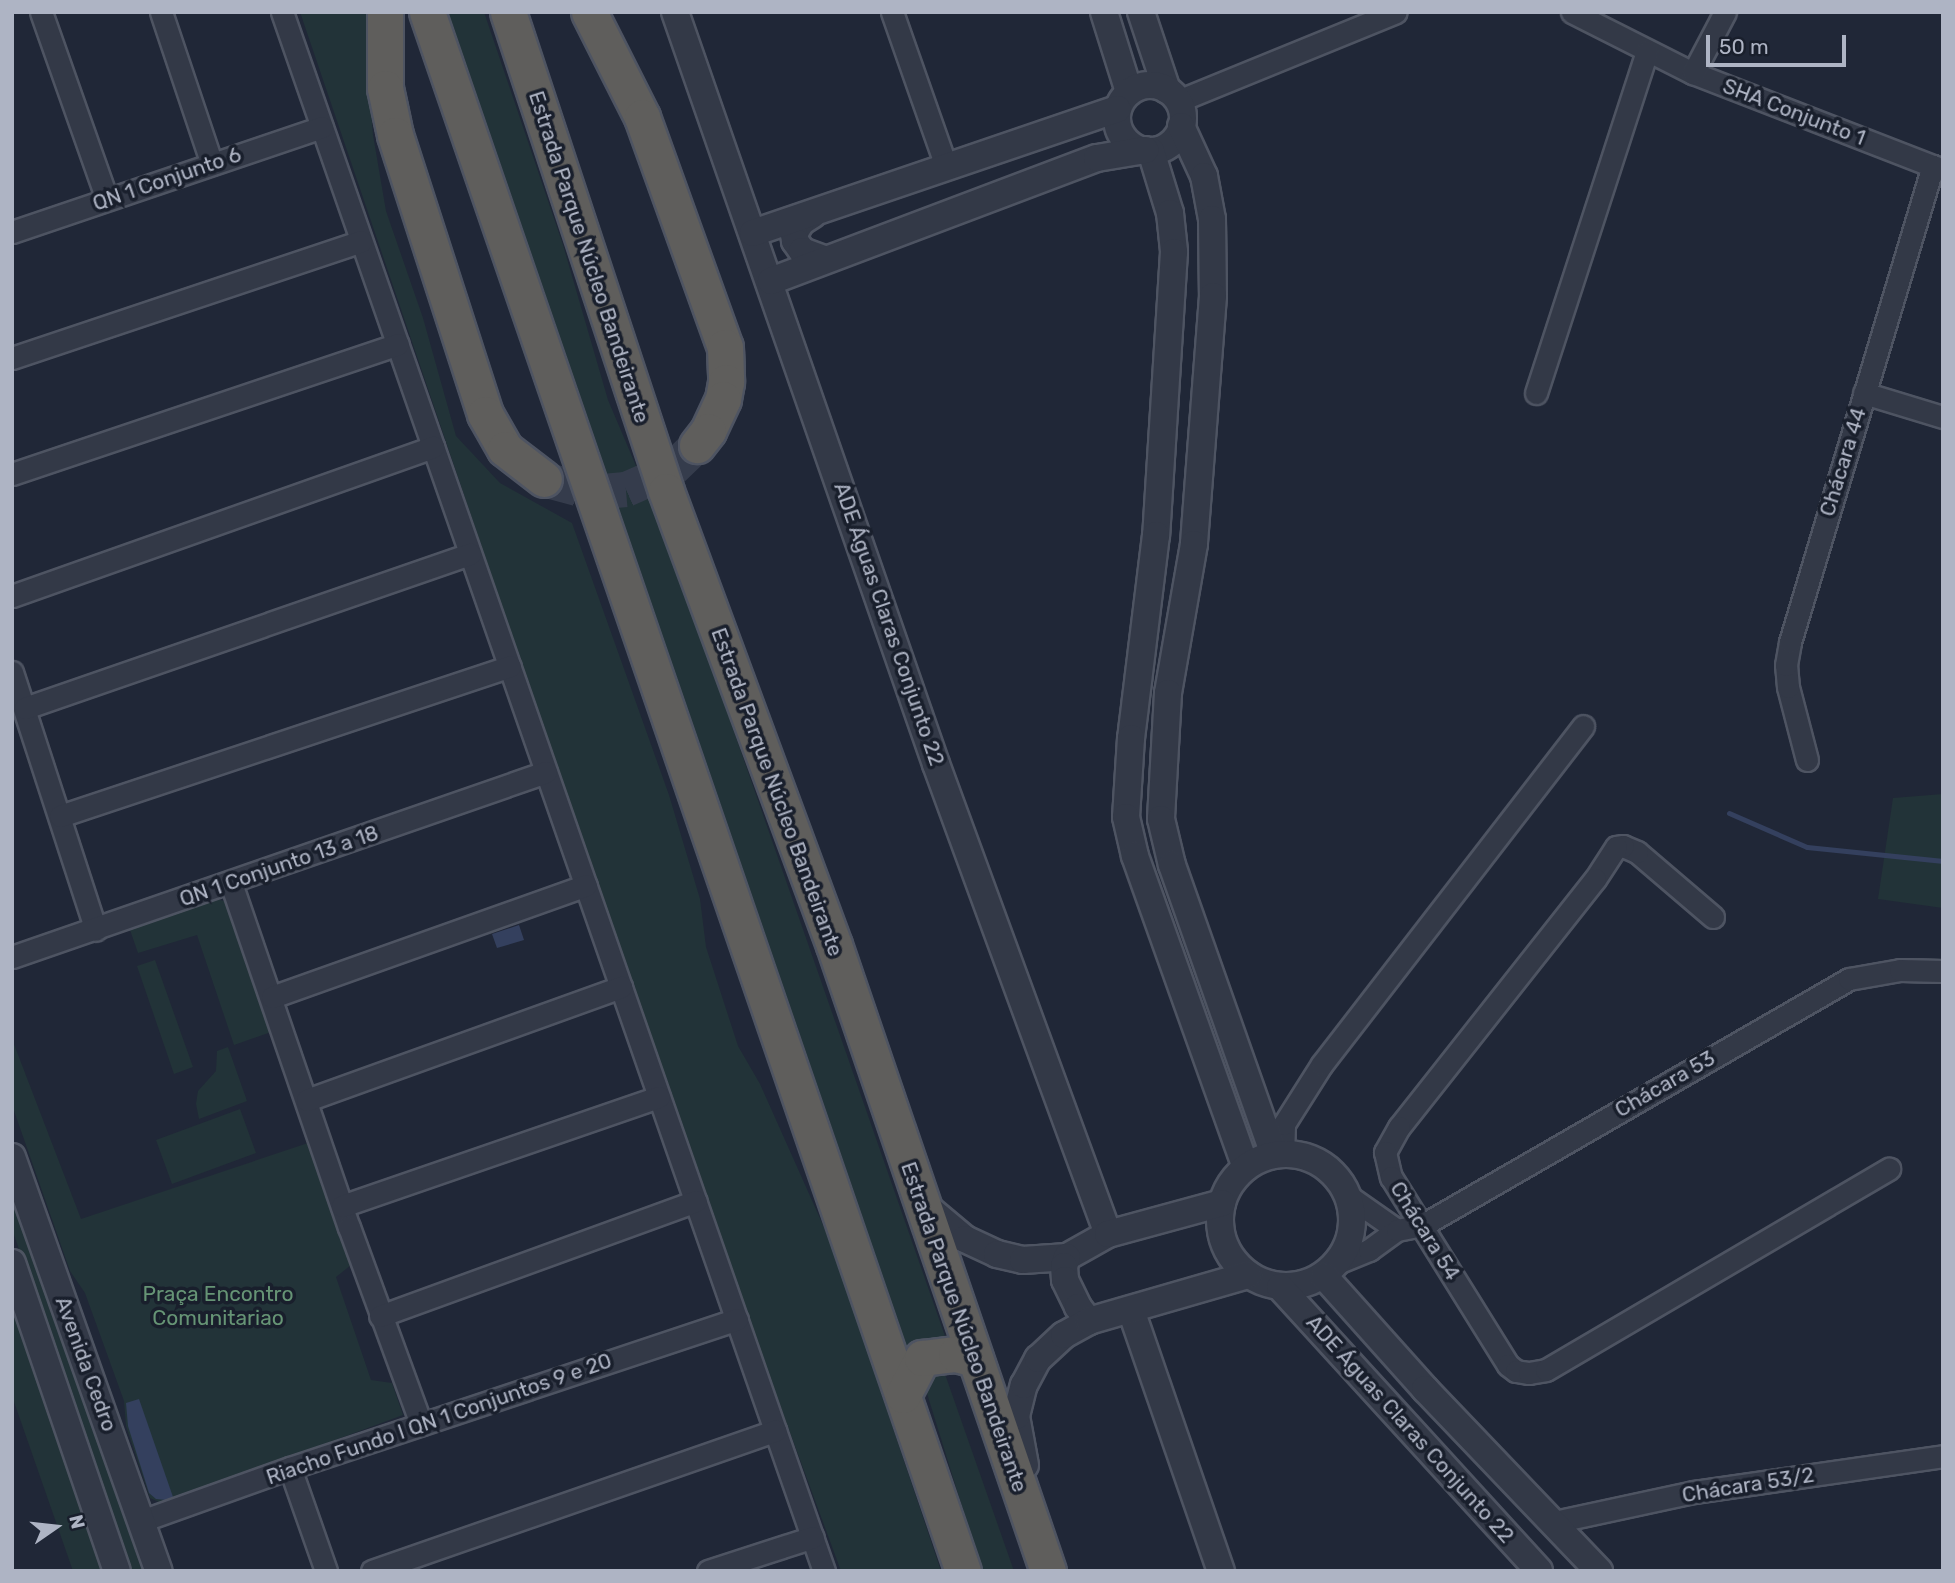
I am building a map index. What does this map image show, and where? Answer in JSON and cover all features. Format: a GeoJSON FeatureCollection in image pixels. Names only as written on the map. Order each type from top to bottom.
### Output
{"type":"FeatureCollection","features":[{"type":"Feature","properties":{"kind":"highway"},"geometry":{"type":"LineString","coordinates":[[385,12],[385,89],[395,135],[485,414],[505,449],[544,480]]}},
{"type":"Feature","properties":{"kind":"highway"},"geometry":{"type":"LineString","coordinates":[[427,12],[963,1571]]}},
{"type":"Feature","properties":{"kind":"highway","name":"Estrada Parque Núcleo Bandeirante"},"geometry":{"type":"LineString","coordinates":[[508,12],[666,491],[834,945],[1045,1562]]}},
{"type":"Feature","properties":{"kind":"highway"},"geometry":{"type":"LineString","coordinates":[[589,12],[642,117],[725,347],[726,382],[723,399],[712,424],[697,445]]}},
{"type":"Feature","properties":{"kind":"highway"},"geometry":{"type":"LineString","coordinates":[[903,1395],[922,1358],[956,1354],[975,1359]]}},
{"type":"Feature","properties":{"kind":"street"},"geometry":{"type":"LineString","coordinates":[[41,12],[107,200]]}},
{"type":"Feature","properties":{"kind":"street"},"geometry":{"type":"LineString","coordinates":[[161,12],[212,164]]}},
{"type":"Feature","properties":{"kind":"street"},"geometry":{"type":"LineString","coordinates":[[282,12],[824,1571]]}},
{"type":"Feature","properties":{"kind":"street","name":"ADE Águas Claras Conjunto 22"},"geometry":{"type":"LineString","coordinates":[[675,12],[771,281],[936,764],[1108,1234]]}},
{"type":"Feature","properties":{"kind":"street"},"geometry":{"type":"LineString","coordinates":[[892,12],[946,166]]}},
{"type":"Feature","properties":{"kind":"street"},"geometry":{"type":"LineString","coordinates":[[1104,12],[1124,100],[1119,131],[1134,147],[1148,150]]}},
{"type":"Feature","properties":{"kind":"street"},"geometry":{"type":"LineString","coordinates":[[1141,12],[1204,176],[1210,208],[1213,296],[1194,544],[1168,693],[1161,819],[1172,865],[1279,1154]]}},
{"type":"Feature","properties":{"kind":"street"},"geometry":{"type":"LineString","coordinates":[[1175,106],[1396,12]]}},
{"type":"Feature","properties":{"kind":"street","name":"SHA Conjunto 1"},"geometry":{"type":"LineString","coordinates":[[1572,12],[1693,73],[1938,168]]}},
{"type":"Feature","properties":{"kind":"street"},"geometry":{"type":"LineString","coordinates":[[1693,73],[1715,19]]}},
{"type":"Feature","properties":{"kind":"street"},"geometry":{"type":"LineString","coordinates":[[1536,393],[1647,52]]}},
{"type":"Feature","properties":{"kind":"street"},"geometry":{"type":"LineString","coordinates":[[753,233],[1088,119],[1148,85],[1175,106]]}},
{"type":"Feature","properties":{"kind":"street"},"geometry":{"type":"LineString","coordinates":[[771,281],[1097,158],[1148,150],[1170,143],[1175,106]]}},
{"type":"Feature","properties":{"kind":"street"},"geometry":{"type":"LineString","coordinates":[[1088,119],[1099,134],[1101,144],[1097,158]]}},
{"type":"Feature","properties":{"kind":"street","name":"QN 1 Conjunto 6"},"geometry":{"type":"LineString","coordinates":[[12,232],[322,127]]}},
{"type":"Feature","properties":{"kind":"street"},"geometry":{"type":"LineString","coordinates":[[1148,150],[1170,213],[1174,251],[1156,535],[1131,738],[1126,817],[1135,856],[1246,1167]]}},
{"type":"Feature","properties":{"kind":"street","name":"Chácara 44"},"geometry":{"type":"LineString","coordinates":[[1807,760],[1788,687],[1786,665],[1808,578],[1864,393],[1938,168]]}},
{"type":"Feature","properties":{"kind":"street"},"geometry":{"type":"LineString","coordinates":[[812,215],[801,222],[794,234],[795,241],[802,251],[824,259]]}},
{"type":"Feature","properties":{"kind":"street"},"geometry":{"type":"LineString","coordinates":[[12,358],[361,241]]}},
{"type":"Feature","properties":{"kind":"street"},"geometry":{"type":"LineString","coordinates":[[12,474],[398,344]]}},
{"type":"Feature","properties":{"kind":"street"},"geometry":{"type":"LineString","coordinates":[[1864,393],[1943,417]]}},
{"type":"Feature","properties":{"kind":"street"},"geometry":{"type":"LineString","coordinates":[[12,596],[433,447]]}},
{"type":"Feature","properties":{"kind":"street"},"geometry":{"type":"LineString","coordinates":[[25,708],[470,554]]}},
{"type":"Feature","properties":{"kind":"street"},"geometry":{"type":"LineString","coordinates":[[60,816],[510,666]]}},
{"type":"Feature","properties":{"kind":"street"},"geometry":{"type":"LineString","coordinates":[[12,672],[96,930]]}},
{"type":"Feature","properties":{"kind":"street"},"geometry":{"type":"LineString","coordinates":[[1279,1154],[1284,1124],[1322,1064],[1583,726]]}},
{"type":"Feature","properties":{"kind":"street","name":"QN 1 Conjunto 13 a 18"},"geometry":{"type":"LineString","coordinates":[[12,957],[546,772]]}},
{"type":"Feature","properties":{"kind":"street"},"geometry":{"type":"LineString","coordinates":[[1126,817],[1161,819]]}},
{"type":"Feature","properties":{"kind":"street","name":"Chácara 54"},"geometry":{"type":"LineString","coordinates":[[1713,917],[1637,852],[1623,846],[1616,847],[1586,890],[1399,1127],[1385,1152],[1391,1177],[1508,1365],[1516,1371],[1529,1373],[1546,1370],[1889,1169]]}},
{"type":"Feature","properties":{"kind":"street"},"geometry":{"type":"LineString","coordinates":[[230,883],[272,997],[380,1316],[421,1424]]}},
{"type":"Feature","properties":{"kind":"street"},"geometry":{"type":"LineString","coordinates":[[272,997],[586,886]]}},
{"type":"Feature","properties":{"kind":"street","name":"Chácara 53"},"geometry":{"type":"LineString","coordinates":[[1331,1269],[1369,1250],[1397,1230],[1423,1225],[1849,979],[1900,970],[1943,971]]}},
{"type":"Feature","properties":{"kind":"street"},"geometry":{"type":"LineString","coordinates":[[307,1100],[621,987]]}},
{"type":"Feature","properties":{"kind":"street"},"geometry":{"type":"LineString","coordinates":[[342,1206],[659,1097]]}},
{"type":"Feature","properties":{"kind":"street"},"geometry":{"type":"LineString","coordinates":[[1348,1195],[1352,1219],[1349,1242],[1331,1269],[1303,1285],[1280,1287],[1248,1275],[1229,1255],[1220,1230],[1222,1203],[1227,1190],[1246,1167],[1279,1154],[1303,1156],[1322,1164],[1337,1178],[1348,1195],[1397,1230]]}},
{"type":"Feature","properties":{"kind":"street","name":"Avenida Cedro"},"geometry":{"type":"LineString","coordinates":[[12,1157],[159,1571]]}},
{"type":"Feature","properties":{"kind":"street"},"geometry":{"type":"LineString","coordinates":[[380,1316],[696,1201]]}},
{"type":"Feature","properties":{"kind":"street"},"geometry":{"type":"LineString","coordinates":[[922,1203],[965,1239],[997,1254],[1023,1260],[1067,1257],[1108,1234],[1222,1203]]}},
{"type":"Feature","properties":{"kind":"street"},"geometry":{"type":"LineString","coordinates":[[1067,1257],[1064,1266],[1065,1280],[1078,1307],[1089,1321]]}},
{"type":"Feature","properties":{"kind":"street","name":"Avenida Cedro"},"geometry":{"type":"LineString","coordinates":[[12,1263],[117,1571]]}},
{"type":"Feature","properties":{"kind":"street"},"geometry":{"type":"LineString","coordinates":[[1331,1269],[1425,1390],[1599,1571]]}},
{"type":"Feature","properties":{"kind":"street"},"geometry":{"type":"LineString","coordinates":[[1045,1562],[1016,1416],[1024,1385],[1038,1359],[1064,1335],[1089,1321],[1248,1275]]}},
{"type":"Feature","properties":{"kind":"street","name":"ADE Águas Claras Conjunto 22"},"geometry":{"type":"LineString","coordinates":[[1280,1287],[1539,1571]]}},
{"type":"Feature","properties":{"kind":"street"},"geometry":{"type":"LineString","coordinates":[[1131,1310],[1221,1571]]}},
{"type":"Feature","properties":{"kind":"street","name":"Riacho Fundo I QN 1 Conjuntos 9 e 20"},"geometry":{"type":"LineString","coordinates":[[141,1521],[290,1468],[737,1319]]}},
{"type":"Feature","properties":{"kind":"street"},"geometry":{"type":"LineString","coordinates":[[372,1571],[775,1431]]}},
{"type":"Feature","properties":{"kind":"street","name":"Chácara 53/2"},"geometry":{"type":"LineString","coordinates":[[1554,1522],[1694,1492],[1943,1456]]}},
{"type":"Feature","properties":{"kind":"street"},"geometry":{"type":"LineString","coordinates":[[290,1468],[326,1571]]}},
{"type":"Feature","properties":{"kind":"street"},"geometry":{"type":"LineString","coordinates":[[708,1571],[813,1537]]}},
{"type":"Feature","properties":{"kind":"green space"},"geometry":{"type":"Polygon","coordinates":[[[300,12],[369,12],[368,73],[373,135],[386,211],[423,318],[456,436],[500,483],[572,523],[669,795],[700,899],[706,947],[738,1046],[760,1084],[831,1243],[941,1571],[841,1571],[693,1169],[300,12]]]}},
{"type":"Feature","properties":{"kind":"green space"},"geometry":{"type":"Polygon","coordinates":[[[435,12],[484,12],[563,245],[608,400],[665,534],[946,1339],[922,1340],[904,1354],[624,551],[619,511],[557,337],[511,237],[435,12]]]}},
{"type":"Feature","properties":{"kind":"green space"},"geometry":{"type":"Polygon","coordinates":[[[1943,794],[1943,908],[1878,899],[1893,798],[1943,794]]]}},
{"type":"Feature","properties":{"kind":"green space"},"geometry":{"type":"Polygon","coordinates":[[[216,899],[224,901],[228,907],[271,1032],[234,1045],[197,935],[138,953],[130,930],[216,899]]]}},
{"type":"Feature","properties":{"kind":"green space"},"geometry":{"type":"Polygon","coordinates":[[[155,960],[193,1067],[174,1074],[137,966],[155,960]]]}},
{"type":"Feature","properties":{"kind":"green space","name":"Praça Encontro Comunitariao"},"geometry":{"type":"Polygon","coordinates":[[[12,1039],[81,1219],[308,1143],[351,1265],[336,1277],[371,1380],[392,1383],[403,1415],[175,1499],[161,1503],[150,1498],[126,1426],[124,1401],[85,1293],[70,1271],[12,1105],[12,1039]]]}},
{"type":"Feature","properties":{"kind":"green space"},"geometry":{"type":"Polygon","coordinates":[[[228,1047],[247,1101],[199,1119],[196,1104],[198,1091],[216,1071],[217,1051],[228,1047]]]}},
{"type":"Feature","properties":{"kind":"green space"},"geometry":{"type":"Polygon","coordinates":[[[240,1109],[256,1153],[172,1184],[156,1140],[240,1109]]]}},
{"type":"Feature","properties":{"kind":"green space"},"geometry":{"type":"Polygon","coordinates":[[[12,1194],[142,1571],[131,1571],[12,1229],[12,1194]]]}},
{"type":"Feature","properties":{"kind":"green space"},"geometry":{"type":"Polygon","coordinates":[[[12,1304],[104,1571],[73,1571],[12,1396],[12,1304]]]}},
{"type":"Feature","properties":{"kind":"green space"},"geometry":{"type":"Polygon","coordinates":[[[942,1369],[1014,1571],[982,1571],[925,1387],[928,1370],[942,1369]]]}},
{"type":"Feature","properties":{"kind":"water"},"geometry":{"type":"Polygon","coordinates":[[[519,925],[524,940],[497,948],[492,934],[519,925]]]}},
{"type":"Feature","properties":{"kind":"water"},"geometry":{"type":"Polygon","coordinates":[[[139,1399],[173,1497],[166,1500],[156,1499],[149,1493],[128,1426],[126,1403],[139,1399]]]}},
{"type":"Feature","properties":{"kind":"waterway"},"geometry":{"type":"LineString","coordinates":[[1729,813],[1807,847],[1943,861]]}},
{"type":"Feature","properties":{"kind":"tunnel"},"geometry":{"type":"LineString","coordinates":[[544,479],[592,492],[626,489],[672,469],[697,445]]}}]}
